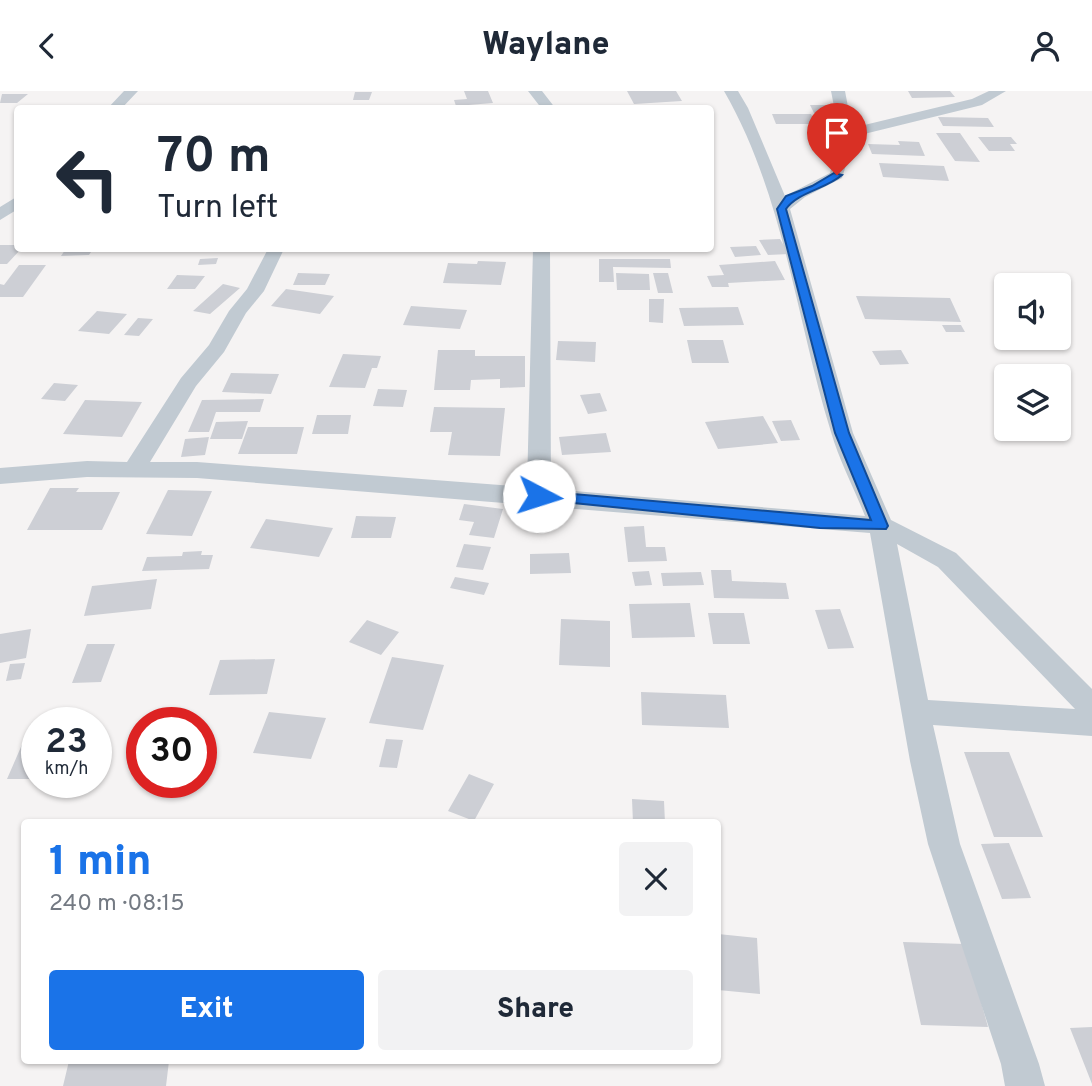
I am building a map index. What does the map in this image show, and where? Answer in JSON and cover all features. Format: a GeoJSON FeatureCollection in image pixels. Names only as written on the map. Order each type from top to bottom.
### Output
{"type":"FeatureCollection","features":[{"type":"Feature","properties":{"kind":"street"},"geometry":{"type":"LineString","coordinates":[[117,105],[131,91]]}},
{"type":"Feature","properties":{"kind":"street"},"geometry":{"type":"LineString","coordinates":[[535,91],[547,105]]}},
{"type":"Feature","properties":{"kind":"street"},"geometry":{"type":"LineString","coordinates":[[732,91],[782,209],[842,433],[881,526],[944,844],[1020,1063],[1025,1086]]}},
{"type":"Feature","properties":{"kind":"street"},"geometry":{"type":"LineString","coordinates":[[782,209],[789,198],[815,188],[837,175],[847,137],[838,91]]}},
{"type":"Feature","properties":{"kind":"street"},"geometry":{"type":"LineString","coordinates":[[847,137],[867,128],[977,101],[999,91]]}},
{"type":"Feature","properties":{"kind":"street"},"geometry":{"type":"LineString","coordinates":[[0,215],[14,204]]}},
{"type":"Feature","properties":{"kind":"street"},"geometry":{"type":"LineString","coordinates":[[134,470],[168,412],[217,348],[238,311],[255,291],[274,252]]}},
{"type":"Feature","properties":{"kind":"street"},"geometry":{"type":"LineString","coordinates":[[539,496],[542,252]]}},
{"type":"Feature","properties":{"kind":"street"},"geometry":{"type":"LineString","coordinates":[[0,476],[87,468],[197,470],[881,526],[947,560],[1092,708]]}},
{"type":"Feature","properties":{"kind":"street"},"geometry":{"type":"LineString","coordinates":[[917,712],[1092,723]]}},
{"type":"Feature","properties":{"kind":"building"},"geometry":{"type":"Polygon","coordinates":[[[464,91],[488,91],[493,103],[456,105],[454,100],[467,99],[464,91]]]}},
{"type":"Feature","properties":{"kind":"building"},"geometry":{"type":"Polygon","coordinates":[[[627,91],[676,91],[682,101],[634,104],[627,91]]]}},
{"type":"Feature","properties":{"kind":"building"},"geometry":{"type":"Polygon","coordinates":[[[908,91],[950,91],[955,97],[912,98],[908,91]]]}},
{"type":"Feature","properties":{"kind":"building"},"geometry":{"type":"Polygon","coordinates":[[[355,92],[372,92],[369,100],[353,100],[355,92]]]}},
{"type":"Feature","properties":{"kind":"building"},"geometry":{"type":"Polygon","coordinates":[[[2,94],[28,94],[17,103],[0,103],[2,94]]]}},
{"type":"Feature","properties":{"kind":"building"},"geometry":{"type":"Polygon","coordinates":[[[810,105],[830,105],[834,113],[814,113],[810,105]]]}},
{"type":"Feature","properties":{"kind":"building"},"geometry":{"type":"Polygon","coordinates":[[[772,114],[811,114],[816,124],[776,124],[772,114]]]}},
{"type":"Feature","properties":{"kind":"building"},"geometry":{"type":"Polygon","coordinates":[[[938,117],[988,118],[994,127],[943,126],[938,117]]]}},
{"type":"Feature","properties":{"kind":"building"},"geometry":{"type":"Polygon","coordinates":[[[936,133],[960,133],[980,162],[955,161],[936,133]]]}},
{"type":"Feature","properties":{"kind":"building"},"geometry":{"type":"Polygon","coordinates":[[[978,137],[1011,137],[1017,144],[1010,144],[1015,151],[989,151],[978,137]]]}},
{"type":"Feature","properties":{"kind":"building"},"geometry":{"type":"Polygon","coordinates":[[[898,141],[919,142],[925,156],[872,154],[868,144],[900,145],[898,141]]]}},
{"type":"Feature","properties":{"kind":"building"},"geometry":{"type":"Polygon","coordinates":[[[879,163],[944,166],[949,181],[883,177],[879,163]]]}},
{"type":"Feature","properties":{"kind":"building"},"geometry":{"type":"Polygon","coordinates":[[[780,239],[789,254],[768,255],[759,240],[780,239]]]}},
{"type":"Feature","properties":{"kind":"building"},"geometry":{"type":"Polygon","coordinates":[[[0,245],[14,245],[14,252],[18,252],[7,264],[0,264],[0,245]]]}},
{"type":"Feature","properties":{"kind":"building"},"geometry":{"type":"Polygon","coordinates":[[[756,246],[761,255],[735,257],[730,247],[756,246]]]}},
{"type":"Feature","properties":{"kind":"building"},"geometry":{"type":"Polygon","coordinates":[[[64,252],[91,252],[89,255],[61,256],[64,252]]]}},
{"type":"Feature","properties":{"kind":"building"},"geometry":{"type":"Polygon","coordinates":[[[218,258],[216,264],[198,265],[200,259],[218,258]]]}},
{"type":"Feature","properties":{"kind":"building"},"geometry":{"type":"Polygon","coordinates":[[[599,259],[670,259],[671,268],[613,267],[614,282],[599,282],[599,259]]]}},
{"type":"Feature","properties":{"kind":"building"},"geometry":{"type":"Polygon","coordinates":[[[478,261],[506,262],[501,285],[443,283],[448,263],[477,264],[478,261]]]}},
{"type":"Feature","properties":{"kind":"building"},"geometry":{"type":"Polygon","coordinates":[[[775,261],[785,280],[728,283],[729,287],[712,287],[707,276],[724,275],[719,265],[775,261]]]}},
{"type":"Feature","properties":{"kind":"building"},"geometry":{"type":"Polygon","coordinates":[[[19,265],[46,265],[23,297],[0,297],[0,284],[4,285],[19,265]]]}},
{"type":"Feature","properties":{"kind":"building"},"geometry":{"type":"Polygon","coordinates":[[[298,273],[330,274],[325,285],[293,285],[298,273]]]}},
{"type":"Feature","properties":{"kind":"building"},"geometry":{"type":"Polygon","coordinates":[[[616,273],[649,274],[650,290],[617,290],[616,273]]]}},
{"type":"Feature","properties":{"kind":"building"},"geometry":{"type":"Polygon","coordinates":[[[653,273],[668,273],[673,293],[658,293],[653,273]]]}},
{"type":"Feature","properties":{"kind":"building"},"geometry":{"type":"Polygon","coordinates":[[[177,275],[205,276],[195,289],[167,289],[177,275]]]}},
{"type":"Feature","properties":{"kind":"building"},"geometry":{"type":"Polygon","coordinates":[[[223,284],[240,288],[210,314],[193,311],[223,284]]]}},
{"type":"Feature","properties":{"kind":"building"},"geometry":{"type":"Polygon","coordinates":[[[286,289],[334,296],[320,314],[271,306],[286,289]]]}},
{"type":"Feature","properties":{"kind":"building"},"geometry":{"type":"Polygon","coordinates":[[[856,296],[950,298],[961,322],[865,319],[856,296]]]}},
{"type":"Feature","properties":{"kind":"building"},"geometry":{"type":"Polygon","coordinates":[[[649,299],[664,299],[663,323],[649,322],[649,299]]]}},
{"type":"Feature","properties":{"kind":"building"},"geometry":{"type":"Polygon","coordinates":[[[411,306],[467,310],[460,329],[403,325],[411,306]]]}},
{"type":"Feature","properties":{"kind":"building"},"geometry":{"type":"Polygon","coordinates":[[[738,307],[744,325],[684,326],[679,308],[738,307]]]}},
{"type":"Feature","properties":{"kind":"building"},"geometry":{"type":"Polygon","coordinates":[[[97,311],[127,314],[109,334],[78,331],[97,311]]]}},
{"type":"Feature","properties":{"kind":"building"},"geometry":{"type":"Polygon","coordinates":[[[138,318],[153,319],[139,336],[124,335],[138,318]]]}},
{"type":"Feature","properties":{"kind":"building"},"geometry":{"type":"Polygon","coordinates":[[[942,325],[961,325],[965,332],[946,332],[942,325]]]}},
{"type":"Feature","properties":{"kind":"building"},"geometry":{"type":"Polygon","coordinates":[[[687,340],[723,340],[729,363],[692,363],[687,340]]]}},
{"type":"Feature","properties":{"kind":"building"},"geometry":{"type":"Polygon","coordinates":[[[558,341],[596,342],[595,362],[556,360],[558,341]]]}},
{"type":"Feature","properties":{"kind":"building"},"geometry":{"type":"Polygon","coordinates":[[[438,350],[475,350],[475,356],[525,356],[525,387],[500,388],[500,379],[471,380],[470,390],[434,390],[438,350]]]}},
{"type":"Feature","properties":{"kind":"building"},"geometry":{"type":"Polygon","coordinates":[[[901,350],[909,364],[880,365],[872,351],[901,350]]]}},
{"type":"Feature","properties":{"kind":"building"},"geometry":{"type":"Polygon","coordinates":[[[343,354],[381,356],[377,368],[372,368],[365,388],[329,387],[343,354]]]}},
{"type":"Feature","properties":{"kind":"building"},"geometry":{"type":"Polygon","coordinates":[[[231,373],[279,374],[271,394],[222,392],[231,373]]]}},
{"type":"Feature","properties":{"kind":"building"},"geometry":{"type":"Polygon","coordinates":[[[54,383],[78,385],[65,401],[41,399],[54,383]]]}},
{"type":"Feature","properties":{"kind":"building"},"geometry":{"type":"Polygon","coordinates":[[[378,389],[407,390],[403,407],[373,406],[378,389]]]}},
{"type":"Feature","properties":{"kind":"building"},"geometry":{"type":"Polygon","coordinates":[[[600,393],[607,411],[588,414],[580,395],[600,393]]]}},
{"type":"Feature","properties":{"kind":"building"},"geometry":{"type":"Polygon","coordinates":[[[264,399],[260,412],[216,412],[209,432],[188,432],[202,400],[264,399]]]}},
{"type":"Feature","properties":{"kind":"building"},"geometry":{"type":"Polygon","coordinates":[[[85,400],[142,402],[122,437],[63,434],[85,400]]]}},
{"type":"Feature","properties":{"kind":"building"},"geometry":{"type":"Polygon","coordinates":[[[434,407],[505,408],[500,456],[448,455],[452,432],[430,432],[434,407]]]}},
{"type":"Feature","properties":{"kind":"building"},"geometry":{"type":"Polygon","coordinates":[[[317,415],[351,415],[348,434],[312,434],[317,415]]]}},
{"type":"Feature","properties":{"kind":"building"},"geometry":{"type":"Polygon","coordinates":[[[763,416],[778,443],[718,449],[705,422],[763,416]]]}},
{"type":"Feature","properties":{"kind":"building"},"geometry":{"type":"Polygon","coordinates":[[[791,420],[800,440],[781,441],[772,421],[791,420]]]}},
{"type":"Feature","properties":{"kind":"building"},"geometry":{"type":"Polygon","coordinates":[[[248,421],[242,439],[210,439],[216,422],[248,421]]]}},
{"type":"Feature","properties":{"kind":"building"},"geometry":{"type":"Polygon","coordinates":[[[248,427],[304,427],[297,454],[238,454],[248,427]]]}},
{"type":"Feature","properties":{"kind":"building"},"geometry":{"type":"Polygon","coordinates":[[[606,433],[611,452],[562,455],[559,437],[606,433]]]}},
{"type":"Feature","properties":{"kind":"building"},"geometry":{"type":"Polygon","coordinates":[[[209,437],[205,455],[181,457],[185,439],[209,437]]]}},
{"type":"Feature","properties":{"kind":"building"},"geometry":{"type":"Polygon","coordinates":[[[50,488],[79,488],[76,492],[120,492],[102,530],[27,530],[50,488]]]}},
{"type":"Feature","properties":{"kind":"building"},"geometry":{"type":"Polygon","coordinates":[[[168,490],[212,491],[192,536],[146,534],[168,490]]]}},
{"type":"Feature","properties":{"kind":"building"},"geometry":{"type":"Polygon","coordinates":[[[464,504],[503,509],[494,538],[469,535],[474,522],[459,520],[464,504]]]}},
{"type":"Feature","properties":{"kind":"building"},"geometry":{"type":"Polygon","coordinates":[[[356,516],[396,517],[391,538],[351,538],[356,516]]]}},
{"type":"Feature","properties":{"kind":"building"},"geometry":{"type":"Polygon","coordinates":[[[266,519],[333,528],[319,557],[250,548],[266,519]]]}},
{"type":"Feature","properties":{"kind":"building"},"geometry":{"type":"Polygon","coordinates":[[[644,526],[646,547],[665,547],[667,561],[628,562],[624,527],[644,526]]]}},
{"type":"Feature","properties":{"kind":"building"},"geometry":{"type":"Polygon","coordinates":[[[464,544],[491,547],[483,570],[456,567],[464,544]]]}},
{"type":"Feature","properties":{"kind":"building"},"geometry":{"type":"Polygon","coordinates":[[[202,551],[201,555],[213,555],[209,569],[142,571],[147,557],[182,556],[183,552],[202,551]]]}},
{"type":"Feature","properties":{"kind":"building"},"geometry":{"type":"Polygon","coordinates":[[[569,553],[571,573],[530,574],[530,554],[569,553]]]}},
{"type":"Feature","properties":{"kind":"building"},"geometry":{"type":"Polygon","coordinates":[[[711,570],[731,570],[732,581],[786,583],[789,599],[714,598],[711,570]]]}},
{"type":"Feature","properties":{"kind":"building"},"geometry":{"type":"Polygon","coordinates":[[[649,571],[652,585],[635,586],[632,572],[649,571]]]}},
{"type":"Feature","properties":{"kind":"building"},"geometry":{"type":"Polygon","coordinates":[[[701,572],[704,585],[663,586],[661,573],[701,572]]]}},
{"type":"Feature","properties":{"kind":"building"},"geometry":{"type":"Polygon","coordinates":[[[455,577],[489,583],[484,595],[450,588],[455,577]]]}},
{"type":"Feature","properties":{"kind":"building"},"geometry":{"type":"Polygon","coordinates":[[[157,579],[151,609],[84,616],[92,586],[157,579]]]}},
{"type":"Feature","properties":{"kind":"building"},"geometry":{"type":"Polygon","coordinates":[[[690,603],[695,637],[632,638],[629,604],[690,603]]]}},
{"type":"Feature","properties":{"kind":"building"},"geometry":{"type":"Polygon","coordinates":[[[840,609],[854,648],[828,649],[815,610],[840,609]]]}},
{"type":"Feature","properties":{"kind":"building"},"geometry":{"type":"Polygon","coordinates":[[[708,613],[744,613],[750,644],[713,644],[708,613]]]}},
{"type":"Feature","properties":{"kind":"building"},"geometry":{"type":"Polygon","coordinates":[[[561,619],[610,621],[610,667],[559,665],[561,619]]]}},
{"type":"Feature","properties":{"kind":"building"},"geometry":{"type":"Polygon","coordinates":[[[367,620],[399,632],[381,655],[349,642],[367,620]]]}},
{"type":"Feature","properties":{"kind":"building"},"geometry":{"type":"Polygon","coordinates":[[[31,629],[26,658],[0,663],[0,634],[31,629]]]}},
{"type":"Feature","properties":{"kind":"building"},"geometry":{"type":"Polygon","coordinates":[[[87,644],[115,644],[101,682],[72,683],[87,644]]]}},
{"type":"Feature","properties":{"kind":"building"},"geometry":{"type":"Polygon","coordinates":[[[392,657],[444,665],[423,730],[369,723],[392,657]]]}},
{"type":"Feature","properties":{"kind":"building"},"geometry":{"type":"Polygon","coordinates":[[[275,659],[267,694],[209,695],[220,660],[275,659]]]}},
{"type":"Feature","properties":{"kind":"building"},"geometry":{"type":"Polygon","coordinates":[[[25,663],[21,679],[6,681],[10,664],[25,663]]]}},
{"type":"Feature","properties":{"kind":"building"},"geometry":{"type":"Polygon","coordinates":[[[641,692],[726,695],[729,728],[642,725],[641,692]]]}},
{"type":"Feature","properties":{"kind":"building"},"geometry":{"type":"Polygon","coordinates":[[[269,712],[326,718],[311,759],[253,753],[269,712]]]}},
{"type":"Feature","properties":{"kind":"building"},"geometry":{"type":"Polygon","coordinates":[[[386,739],[403,740],[397,768],[379,767],[386,739]]]}},
{"type":"Feature","properties":{"kind":"building"},"geometry":{"type":"Polygon","coordinates":[[[21,747],[21,779],[7,779],[21,747]]]}},
{"type":"Feature","properties":{"kind":"building"},"geometry":{"type":"Polygon","coordinates":[[[964,752],[1009,752],[1043,837],[994,837],[964,752]]]}},
{"type":"Feature","properties":{"kind":"building"},"geometry":{"type":"Polygon","coordinates":[[[469,774],[494,784],[475,819],[448,811],[469,774]]]}},
{"type":"Feature","properties":{"kind":"building"},"geometry":{"type":"Polygon","coordinates":[[[632,799],[664,801],[665,819],[633,819],[632,799]]]}},
{"type":"Feature","properties":{"kind":"building"},"geometry":{"type":"Polygon","coordinates":[[[1009,843],[1031,898],[1002,899],[981,844],[1009,843]]]}},
{"type":"Feature","properties":{"kind":"building"},"geometry":{"type":"Polygon","coordinates":[[[721,934],[757,938],[760,994],[721,990],[721,934]]]}},
{"type":"Feature","properties":{"kind":"building"},"geometry":{"type":"Polygon","coordinates":[[[903,942],[965,944],[988,1027],[921,1025],[903,942]]]}},
{"type":"Feature","properties":{"kind":"building"},"geometry":{"type":"Polygon","coordinates":[[[1092,1027],[1092,1084],[1070,1028],[1092,1027]]]}},
{"type":"Feature","properties":{"kind":"building"},"geometry":{"type":"Polygon","coordinates":[[[68,1064],[169,1064],[166,1086],[63,1086],[68,1064]]]}},
{"type":"Feature","properties":{"kind":"route"},"geometry":{"type":"LineString","coordinates":[[539,496],[881,526],[842,433],[782,209],[789,198],[815,188],[837,175]]}}]}
